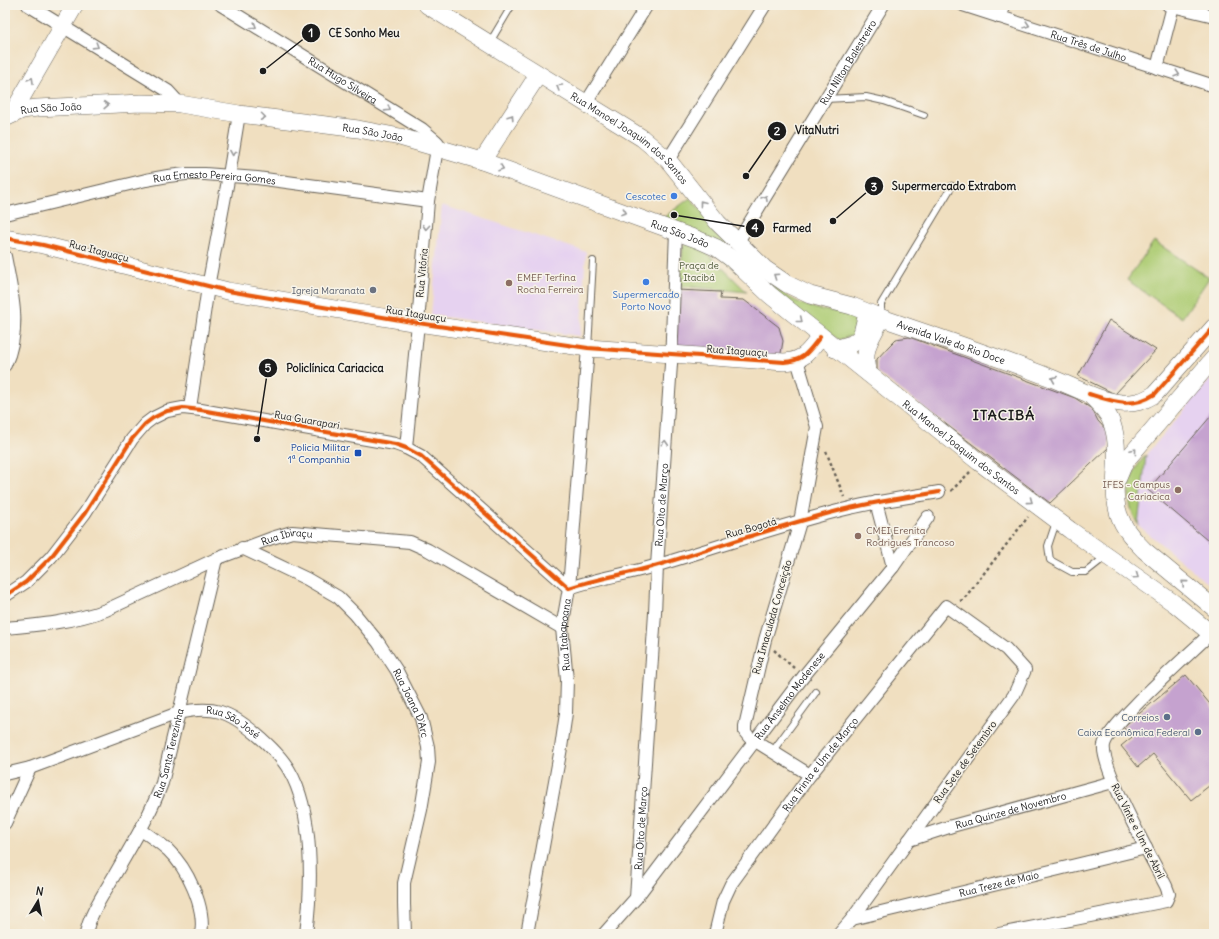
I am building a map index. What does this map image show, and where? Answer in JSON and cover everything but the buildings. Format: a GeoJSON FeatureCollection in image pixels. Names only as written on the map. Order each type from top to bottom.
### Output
{"type":"FeatureCollection","features":[{"type":"Feature","properties":{"kind":"main road"},"geometry":{"type":"LineString","coordinates":[[8,116],[75,5]]}},
{"type":"Feature","properties":{"kind":"main road","name":"Rua Manoel Joaquim dos Santos"},"geometry":{"type":"LineString","coordinates":[[427,5],[642,138],[668,160],[718,223],[737,243],[765,269],[787,284],[810,295]]}},
{"type":"Feature","properties":{"kind":"main road"},"geometry":{"type":"LineString","coordinates":[[482,161],[538,75]]}},
{"type":"Feature","properties":{"kind":"main road","name":"Rua São João"},"geometry":{"type":"LineString","coordinates":[[8,116],[22,110],[37,108],[141,103],[180,104],[239,114],[370,131],[413,140],[482,161],[676,231],[717,248]]}},
{"type":"Feature","properties":{"kind":"main road","name":"Rua Itaguaçu"},"geometry":{"type":"LineString","coordinates":[[5,238],[37,244],[228,292],[418,323],[588,348],[784,362],[797,360]]}},
{"type":"Feature","properties":{"kind":"main road","name":"Rua Manoel Joaquim dos Santos"},"geometry":{"type":"LineString","coordinates":[[717,248],[732,259],[770,295],[820,337],[868,373],[979,462],[1213,634]]}},
{"type":"Feature","properties":{"kind":"main road","name":"Avenida Vale do Rio Doce"},"geometry":{"type":"LineString","coordinates":[[810,295],[874,315],[1046,376],[1089,394],[1110,401],[1122,403],[1135,403],[1146,400],[1156,394],[1214,327]]}},
{"type":"Feature","properties":{"kind":"main road"},"geometry":{"type":"LineString","coordinates":[[835,349],[852,344],[861,337],[874,315]]}},
{"type":"Feature","properties":{"kind":"main road"},"geometry":{"type":"LineString","coordinates":[[868,373],[865,362],[874,315]]}},
{"type":"Feature","properties":{"kind":"main road"},"geometry":{"type":"LineString","coordinates":[[797,360],[806,354],[820,337]]}},
{"type":"Feature","properties":{"kind":"main road"},"geometry":{"type":"LineString","coordinates":[[1214,358],[1129,457],[1123,466],[1115,485],[1115,496],[1119,514],[1127,532],[1144,550],[1214,608]]}},
{"type":"Feature","properties":{"kind":"main road","name":"Avenida Vale do Rio Doce"},"geometry":{"type":"LineString","coordinates":[[1089,394],[1104,410],[1110,419],[1115,432],[1117,456],[1115,485]]}},
{"type":"Feature","properties":{"kind":"street"},"geometry":{"type":"LineString","coordinates":[[28,5],[168,91],[180,104]]}},
{"type":"Feature","properties":{"kind":"street","name":"Rua Hugo Silveira"},"geometry":{"type":"LineString","coordinates":[[221,5],[422,129],[438,143],[438,147]]}},
{"type":"Feature","properties":{"kind":"street"},"geometry":{"type":"LineString","coordinates":[[586,104],[646,5]]}},
{"type":"Feature","properties":{"kind":"street"},"geometry":{"type":"LineString","coordinates":[[668,160],[765,5]]}},
{"type":"Feature","properties":{"kind":"street","name":"Rua Nílton Balestreiro"},"geometry":{"type":"LineString","coordinates":[[737,243],[883,5]]}},
{"type":"Feature","properties":{"kind":"street","name":"Rua Três de Julho"},"geometry":{"type":"LineString","coordinates":[[963,5],[1214,86]]}},
{"type":"Feature","properties":{"kind":"street"},"geometry":{"type":"LineString","coordinates":[[999,17],[1004,5]]}},
{"type":"Feature","properties":{"kind":"street"},"geometry":{"type":"LineString","coordinates":[[1157,68],[1170,6],[1211,12]]}},
{"type":"Feature","properties":{"kind":"street"},"geometry":{"type":"LineString","coordinates":[[190,408],[208,287],[239,114]]}},
{"type":"Feature","properties":{"kind":"street","name":"Rua Vitória"},"geometry":{"type":"LineString","coordinates":[[406,448],[428,201],[438,147]]}},
{"type":"Feature","properties":{"kind":"street","name":"Rua Ernesto Pereira Gomes"},"geometry":{"type":"LineString","coordinates":[[5,214],[146,180],[186,174],[229,175],[428,201]]}},
{"type":"Feature","properties":{"kind":"street","name":"Rua Oito de Março"},"geometry":{"type":"LineString","coordinates":[[636,898],[671,354],[676,231]]}},
{"type":"Feature","properties":{"kind":"street"},"geometry":{"type":"LineString","coordinates":[[5,256],[14,305],[10,327],[12,344],[5,365]]}},
{"type":"Feature","properties":{"kind":"street","name":"Rua Itabapoana"},"geometry":{"type":"LineString","coordinates":[[527,934],[564,732],[566,713],[566,680],[562,628],[569,588],[588,348]]}},
{"type":"Feature","properties":{"kind":"street","name":"Rua Imaculada Conceição"},"geometry":{"type":"LineString","coordinates":[[797,360],[817,427],[800,522],[765,640],[745,726],[749,737],[810,775]]}},
{"type":"Feature","properties":{"kind":"street","name":"Rua Guarapari"},"geometry":{"type":"LineString","coordinates":[[5,596],[26,582],[51,557],[85,513],[138,430],[160,414],[175,409],[190,408],[395,444],[406,448],[421,456],[569,588]]}},
{"type":"Feature","properties":{"kind":"street","name":"Rua Bogotá"},"geometry":{"type":"LineString","coordinates":[[569,588],[590,581],[657,566],[712,548],[848,508],[876,502],[944,492]]}},
{"type":"Feature","properties":{"kind":"street"},"geometry":{"type":"LineString","coordinates":[[876,502],[893,566]]}},
{"type":"Feature","properties":{"kind":"street","name":"Rua Anselmo Modenese"},"geometry":{"type":"LineString","coordinates":[[604,934],[636,898],[804,677],[893,566],[928,517]]}},
{"type":"Feature","properties":{"kind":"street","name":"Rua Ibiraçu"},"geometry":{"type":"LineString","coordinates":[[5,628],[52,624],[92,615],[242,548],[292,532],[410,542],[428,550],[562,628]]}},
{"type":"Feature","properties":{"kind":"street","name":"Rua Joana D'Arc"},"geometry":{"type":"LineString","coordinates":[[242,548],[307,579],[338,597],[355,614],[378,642],[397,671],[421,718],[428,747],[429,762],[421,810],[404,883],[405,934]]}},
{"type":"Feature","properties":{"kind":"street","name":"Rua Santa Terezinha"},"geometry":{"type":"LineString","coordinates":[[86,934],[95,908],[140,830],[155,801],[162,783],[216,559]]}},
{"type":"Feature","properties":{"kind":"street","name":"Rua Trinta e Um de Março"},"geometry":{"type":"LineString","coordinates":[[716,934],[723,901],[731,884],[810,775],[946,606]]}},
{"type":"Feature","properties":{"kind":"street","name":"Rua Sete de Setembro"},"geometry":{"type":"LineString","coordinates":[[839,934],[852,919],[910,840],[1014,695],[1024,670],[1006,648],[946,606]]}},
{"type":"Feature","properties":{"kind":"street","name":"Rua Vinte e Um de Abril"},"geometry":{"type":"LineString","coordinates":[[999,934],[1166,901],[1168,894],[1166,886],[1113,782],[1105,758],[1104,744],[1109,735],[1128,713],[1213,634]]}},
{"type":"Feature","properties":{"kind":"street","name":"Rua São José"},"geometry":{"type":"LineString","coordinates":[[5,774],[30,768],[178,713],[195,709],[209,709],[228,714],[265,742],[289,770],[296,784],[302,802],[306,824],[310,872],[306,934]]}},
{"type":"Feature","properties":{"kind":"street"},"geometry":{"type":"LineString","coordinates":[[5,823],[30,768]]}},
{"type":"Feature","properties":{"kind":"street","name":"Rua Quinze de Novembro"},"geometry":{"type":"LineString","coordinates":[[910,840],[952,826],[1113,782]]}},
{"type":"Feature","properties":{"kind":"street"},"geometry":{"type":"LineString","coordinates":[[140,830],[169,851],[180,864],[189,879],[196,896],[200,912],[201,934]]}},
{"type":"Feature","properties":{"kind":"street","name":"Rua Treze de Maio"},"geometry":{"type":"LineString","coordinates":[[852,919],[1146,848]]}},
{"type":"Feature","properties":{"kind":"lane"},"geometry":{"type":"LineString","coordinates":[[489,44],[512,5]]}},
{"type":"Feature","properties":{"kind":"lane"},"geometry":{"type":"LineString","coordinates":[[825,99],[866,97],[884,101],[924,115]]}},
{"type":"Feature","properties":{"kind":"lane"},"geometry":{"type":"LineString","coordinates":[[874,315],[952,186]]}},
{"type":"Feature","properties":{"kind":"lane","name":"Rua Itabapoana"},"geometry":{"type":"LineString","coordinates":[[588,348],[593,262]]}},
{"type":"Feature","properties":{"kind":"lane"},"geometry":{"type":"LineString","coordinates":[[1057,520],[1048,546],[1050,560],[1072,572],[1086,572],[1107,556]]}},
{"type":"Feature","properties":{"kind":"lane"},"geometry":{"type":"LineString","coordinates":[[772,752],[816,692]]}},
{"type":"Feature","properties":{"kind":"path"},"geometry":{"type":"LineString","coordinates":[[826,449],[848,508]]}},
{"type":"Feature","properties":{"kind":"path"},"geometry":{"type":"LineString","coordinates":[[944,492],[979,462]]}},
{"type":"Feature","properties":{"kind":"path"},"geometry":{"type":"LineString","coordinates":[[963,600],[1028,517]]}},
{"type":"Feature","properties":{"kind":"path"},"geometry":{"type":"LineString","coordinates":[[771,647],[798,672]]}},
{"type":"Feature","properties":{"kind":"shaded area","name":"EMEF Terfina Rocha Ferreira"},"geometry":{"type":"Polygon","coordinates":[[[442,205],[586,252],[580,336],[431,315],[442,205]]]}},
{"type":"Feature","properties":{"kind":"shaded area","name":"IFES - Campus Cariacica"},"geometry":{"type":"Polygon","coordinates":[[[1214,375],[1214,588],[1138,525],[1146,455],[1214,375]]]}},
{"type":"Feature","properties":{"kind":"green space"},"geometry":{"type":"Polygon","coordinates":[[[690,198],[748,262],[781,292],[808,306],[853,316],[857,319],[859,333],[839,340],[663,218],[690,198]]]}},
{"type":"Feature","properties":{"kind":"green space"},"geometry":{"type":"Polygon","coordinates":[[[1154,241],[1209,278],[1182,318],[1127,280],[1154,241]]]}},
{"type":"Feature","properties":{"kind":"green space","name":"Praça de Itacibá"},"geometry":{"type":"Polygon","coordinates":[[[697,243],[747,292],[680,286],[683,246],[685,244],[697,243]]]}},
{"type":"Feature","properties":{"kind":"green space"},"geometry":{"type":"Polygon","coordinates":[[[1146,455],[1138,525],[1131,506],[1129,488],[1134,472],[1146,455]]]}},
{"type":"Feature","properties":{"kind":"cycle path"},"geometry":{"type":"LineString","coordinates":[[5,238],[43,245],[228,291],[418,323],[588,348],[784,362],[797,360],[809,351],[820,337]]}},
{"type":"Feature","properties":{"kind":"cycle path"},"geometry":{"type":"LineString","coordinates":[[1089,394],[1123,403],[1131,403],[1147,399],[1155,394],[1214,327]]}},
{"type":"Feature","properties":{"kind":"cycle path"},"geometry":{"type":"LineString","coordinates":[[5,596],[26,582],[51,557],[85,513],[132,439],[145,424],[167,411],[183,408],[395,444],[406,448],[421,456],[569,588],[682,558],[826,514],[872,503],[939,492]]}},
{"type":"Feature","properties":{"kind":"place","name":"CE Sonho Meu"},"geometry":{"type":"Point","coordinates":[263,71]}},
{"type":"Feature","properties":{"kind":"place","name":"VitaNutri"},"geometry":{"type":"Point","coordinates":[746,176]}},
{"type":"Feature","properties":{"kind":"place","name":"Cescotec"},"geometry":{"type":"Point","coordinates":[674,196]}},
{"type":"Feature","properties":{"kind":"place","name":"Farmed"},"geometry":{"type":"Point","coordinates":[674,215]}},
{"type":"Feature","properties":{"kind":"place","name":"Supermercado Extrabom"},"geometry":{"type":"Point","coordinates":[833,221]}},
{"type":"Feature","properties":{"kind":"place","name":"Supermercado Porto Novo"},"geometry":{"type":"Point","coordinates":[646,282]}},
{"type":"Feature","properties":{"kind":"place","name":"EMEF Terfina Rocha Ferreira"},"geometry":{"type":"Point","coordinates":[509,283]}},
{"type":"Feature","properties":{"kind":"place","name":"Igreja Maranata"},"geometry":{"type":"Point","coordinates":[373,290]}},
{"type":"Feature","properties":{"kind":"place","name":"Policlínica Cariacica"},"geometry":{"type":"Point","coordinates":[257,439]}},
{"type":"Feature","properties":{"kind":"place","name":"Policia Militar 1ª Companhia"},"geometry":{"type":"Point","coordinates":[358,453]}},
{"type":"Feature","properties":{"kind":"place","name":"IFES - Campus Cariacica"},"geometry":{"type":"Point","coordinates":[1178,490]}},
{"type":"Feature","properties":{"kind":"place","name":"CMEI Erenita Rodrigues Trancoso"},"geometry":{"type":"Point","coordinates":[858,536]}},
{"type":"Feature","properties":{"kind":"place","name":"Correios"},"geometry":{"type":"Point","coordinates":[1167,717]}},
{"type":"Feature","properties":{"kind":"place","name":"Caixa Econômica Federal"},"geometry":{"type":"Point","coordinates":[1198,732]}},
{"type":"Feature","properties":{"kind":"district","name":"ITACIBÁ"},"geometry":{"type":"Point","coordinates":[1004,415]}}]}
